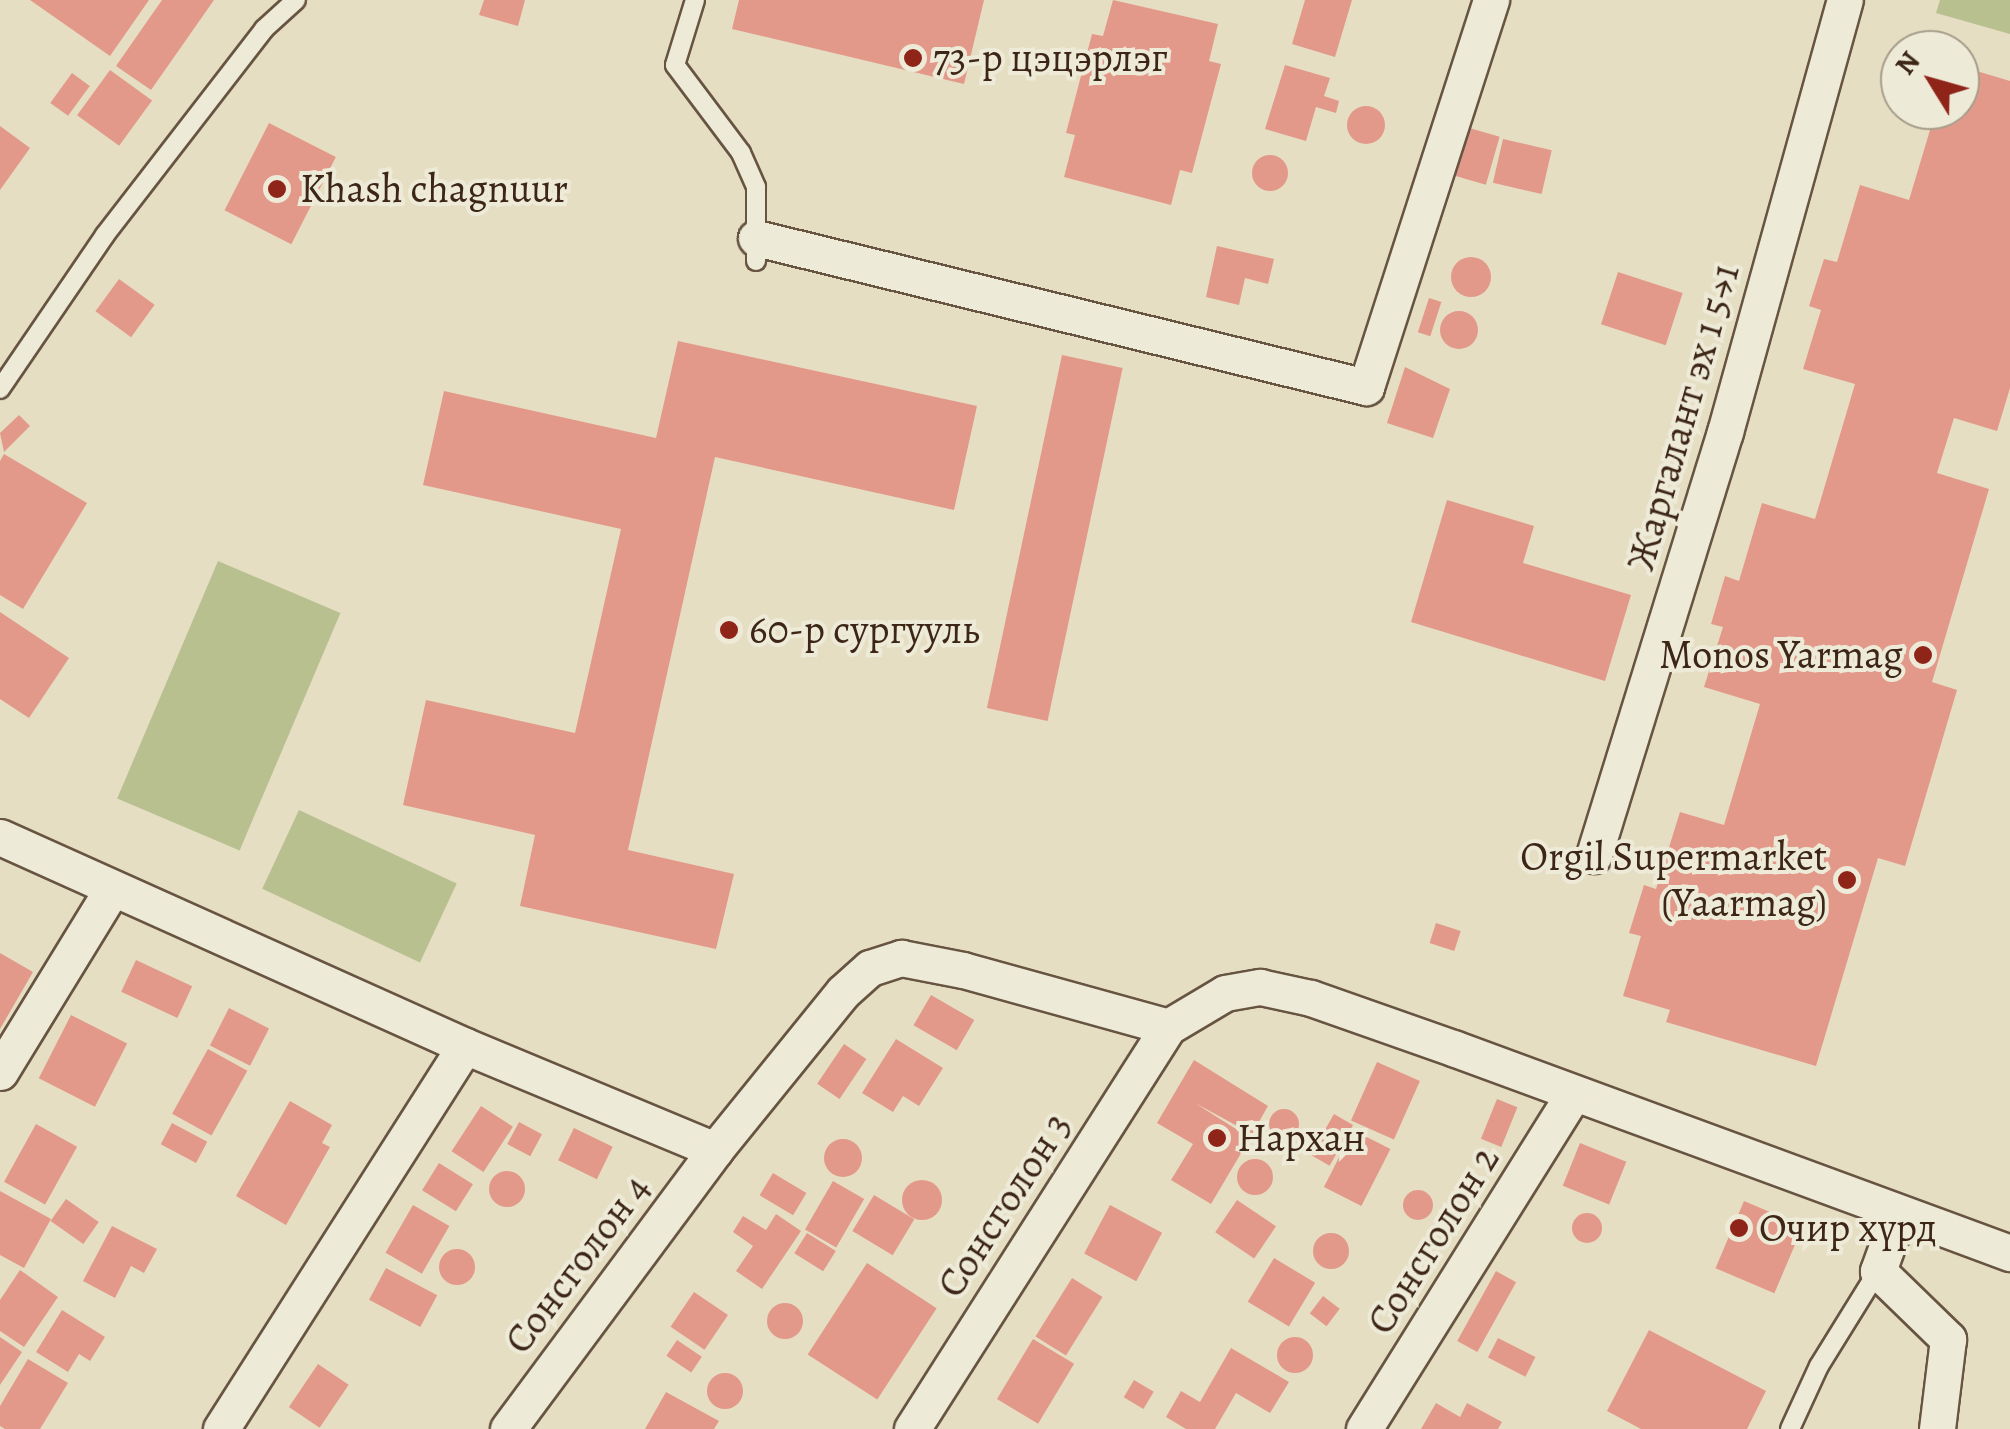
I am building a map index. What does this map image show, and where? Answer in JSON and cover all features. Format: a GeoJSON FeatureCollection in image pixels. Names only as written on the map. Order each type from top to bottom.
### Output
{"type":"FeatureCollection","features":[{"type":"Feature","properties":{"kind":"street"},"geometry":{"type":"LineString","coordinates":[[756,250],[1366,387],[1492,0]]}},
{"type":"Feature","properties":{"kind":"street","name":"Жаргалант эх 1 5→1"},"geometry":{"type":"LineString","coordinates":[[1594,855],[1725,432],[1845,0]]}},
{"type":"Feature","properties":{"kind":"street"},"geometry":{"type":"LineString","coordinates":[[0,837],[465,1046],[715,1150]]}},
{"type":"Feature","properties":{"kind":"street"},"geometry":{"type":"LineString","coordinates":[[0,1072],[112,889]]}},
{"type":"Feature","properties":{"kind":"street","name":"Сонсголон 4"},"geometry":{"type":"LineString","coordinates":[[508,1429],[715,1150],[843,992],[870,968],[900,958],[964,970],[1168,1028]]}},
{"type":"Feature","properties":{"kind":"street"},"geometry":{"type":"LineString","coordinates":[[1168,1028],[1225,993],[1271,988],[1435,1042],[2010,1253]]}},
{"type":"Feature","properties":{"kind":"street","name":"Сонсголон 3"},"geometry":{"type":"LineString","coordinates":[[912,1429],[1168,1028]]}},
{"type":"Feature","properties":{"kind":"street"},"geometry":{"type":"LineString","coordinates":[[221,1429],[465,1046]]}},
{"type":"Feature","properties":{"kind":"street","name":"Сонсголон 2"},"geometry":{"type":"LineString","coordinates":[[1364,1429],[1573,1095]]}},
{"type":"Feature","properties":{"kind":"street"},"geometry":{"type":"LineString","coordinates":[[1898,1213],[1878,1271],[1948,1340],[1937,1429]]}},
{"type":"Feature","properties":{"kind":"lane"},"geometry":{"type":"LineString","coordinates":[[0,389],[104,235],[264,29],[296,0]]}},
{"type":"Feature","properties":{"kind":"lane"},"geometry":{"type":"LineString","coordinates":[[695,0],[675,65],[741,153],[756,187],[756,250]]}},
{"type":"Feature","properties":{"kind":"lane"},"geometry":{"type":"LineString","coordinates":[[1790,1429],[1819,1366],[1878,1271]]}},
{"type":"Feature","properties":{"kind":"green space"},"geometry":{"type":"Polygon","coordinates":[[[1940,0],[2010,0],[2010,34],[1936,13],[1940,0]]]}},
{"type":"Feature","properties":{"kind":"green space"},"geometry":{"type":"Polygon","coordinates":[[[218,561],[340,613],[240,850],[117,798],[218,561]]]}},
{"type":"Feature","properties":{"kind":"green space"},"geometry":{"type":"Polygon","coordinates":[[[299,810],[457,884],[420,962],[262,889],[299,810]]]}},
{"type":"Feature","properties":{"kind":"building"},"geometry":{"type":"Polygon","coordinates":[[[30,0],[149,0],[110,56],[30,0]]]}},
{"type":"Feature","properties":{"kind":"building"},"geometry":{"type":"Polygon","coordinates":[[[162,0],[214,0],[151,90],[116,66],[162,0]]]}},
{"type":"Feature","properties":{"kind":"building"},"geometry":{"type":"Polygon","coordinates":[[[484,0],[525,0],[518,26],[479,15],[484,0]]]}},
{"type":"Feature","properties":{"kind":"building","name":"73-р цэцэрлэг"},"geometry":{"type":"Polygon","coordinates":[[[739,0],[984,0],[964,84],[732,29],[739,0]]]}},
{"type":"Feature","properties":{"kind":"building"},"geometry":{"type":"Polygon","coordinates":[[[1113,0],[1218,24],[1209,61],[1221,64],[1192,173],[1180,170],[1171,205],[1064,177],[1075,135],[1066,133],[1092,34],[1103,36],[1113,0]]]}},
{"type":"Feature","properties":{"kind":"building"},"geometry":{"type":"Polygon","coordinates":[[[1305,0],[1352,0],[1335,57],[1292,44],[1305,0]]]}},
{"type":"Feature","properties":{"kind":"building"},"geometry":{"type":"Polygon","coordinates":[[[1285,65],[1330,78],[1324,96],[1339,101],[1336,113],[1316,107],[1306,141],[1265,129],[1285,65]]]}},
{"type":"Feature","properties":{"kind":"building"},"geometry":{"type":"Polygon","coordinates":[[[110,70],[152,101],[119,146],[77,115],[110,70]]]}},
{"type":"Feature","properties":{"kind":"building"},"geometry":{"type":"Polygon","coordinates":[[[1980,72],[2010,81],[2010,388],[1997,431],[1954,418],[1937,473],[1989,489],[1932,682],[1957,690],[1905,866],[1878,858],[1816,1066],[1666,1022],[1670,1010],[1623,996],[1641,936],[1629,933],[1644,885],[1656,889],[1680,812],[1724,825],[1760,704],[1704,687],[1723,627],[1711,624],[1725,576],[1739,581],[1762,503],[1815,519],[1855,384],[1803,369],[1821,310],[1809,306],[1824,259],[1837,262],[1860,185],[1909,200],[1930,130],[1980,130],[1980,72]]]}},
{"type":"Feature","properties":{"kind":"building"},"geometry":{"type":"Polygon","coordinates":[[[72,73],[90,86],[68,116],[50,103],[72,73]]]}},
{"type":"Feature","properties":{"kind":"building"},"geometry":{"type":"Polygon","coordinates":[[[1366,106],[1379,112],[1385,125],[1379,138],[1366,144],[1353,138],[1347,125],[1353,112],[1366,106]]]}},
{"type":"Feature","properties":{"kind":"building"},"geometry":{"type":"Polygon","coordinates":[[[269,123],[336,157],[291,244],[225,210],[269,123]]]}},
{"type":"Feature","properties":{"kind":"building"},"geometry":{"type":"Polygon","coordinates":[[[0,126],[30,148],[0,190],[0,126]]]}},
{"type":"Feature","properties":{"kind":"building"},"geometry":{"type":"Polygon","coordinates":[[[1466,127],[1500,137],[1486,185],[1452,175],[1466,127]]]}},
{"type":"Feature","properties":{"kind":"building"},"geometry":{"type":"Polygon","coordinates":[[[1503,139],[1552,150],[1542,194],[1493,183],[1503,139]]]}},
{"type":"Feature","properties":{"kind":"building"},"geometry":{"type":"Polygon","coordinates":[[[1270,155],[1283,160],[1288,173],[1283,186],[1270,191],[1257,186],[1252,173],[1257,160],[1270,155]]]}},
{"type":"Feature","properties":{"kind":"building"},"geometry":{"type":"Polygon","coordinates":[[[1217,246],[1274,259],[1268,284],[1245,278],[1239,305],[1206,297],[1217,246]]]}},
{"type":"Feature","properties":{"kind":"building"},"geometry":{"type":"Polygon","coordinates":[[[1471,257],[1485,263],[1491,277],[1485,291],[1471,297],[1457,291],[1451,277],[1457,263],[1471,257]]]}},
{"type":"Feature","properties":{"kind":"building"},"geometry":{"type":"Polygon","coordinates":[[[1618,272],[1683,293],[1666,345],[1601,324],[1618,272]]]}},
{"type":"Feature","properties":{"kind":"building"},"geometry":{"type":"Polygon","coordinates":[[[119,279],[155,305],[131,337],[95,311],[119,279]]]}},
{"type":"Feature","properties":{"kind":"building"},"geometry":{"type":"Polygon","coordinates":[[[1429,298],[1441,302],[1430,336],[1418,332],[1429,298]]]}},
{"type":"Feature","properties":{"kind":"building"},"geometry":{"type":"Polygon","coordinates":[[[1459,311],[1472,317],[1478,330],[1472,343],[1459,349],[1446,343],[1440,330],[1446,317],[1459,311]]]}},
{"type":"Feature","properties":{"kind":"building"},"geometry":{"type":"Polygon","coordinates":[[[678,341],[977,406],[954,510],[715,457],[628,850],[734,874],[716,949],[520,906],[535,835],[403,805],[426,700],[575,733],[621,529],[423,485],[444,391],[656,438],[678,341]]]}},
{"type":"Feature","properties":{"kind":"building"},"geometry":{"type":"Polygon","coordinates":[[[1062,355],[1123,368],[1048,721],[987,708],[1062,355]]]}},
{"type":"Feature","properties":{"kind":"building"},"geometry":{"type":"Polygon","coordinates":[[[1405,367],[1450,389],[1433,438],[1387,423],[1405,367]]]}},
{"type":"Feature","properties":{"kind":"building"},"geometry":{"type":"Polygon","coordinates":[[[19,415],[30,426],[4,452],[0,433],[19,415]]]}},
{"type":"Feature","properties":{"kind":"building"},"geometry":{"type":"Polygon","coordinates":[[[4,454],[87,503],[23,609],[0,595],[0,461],[4,454]]]}},
{"type":"Feature","properties":{"kind":"building"},"geometry":{"type":"Polygon","coordinates":[[[1447,500],[1534,526],[1523,563],[1631,595],[1605,681],[1411,622],[1447,500]]]}},
{"type":"Feature","properties":{"kind":"building"},"geometry":{"type":"Polygon","coordinates":[[[0,612],[69,658],[29,718],[0,699],[0,612]]]}},
{"type":"Feature","properties":{"kind":"building"},"geometry":{"type":"Polygon","coordinates":[[[1436,923],[1461,931],[1454,951],[1430,943],[1436,923]]]}},
{"type":"Feature","properties":{"kind":"building"},"geometry":{"type":"Polygon","coordinates":[[[0,953],[33,972],[0,1029],[0,953]]]}},
{"type":"Feature","properties":{"kind":"building"},"geometry":{"type":"Polygon","coordinates":[[[136,960],[192,986],[177,1018],[121,992],[136,960]]]}},
{"type":"Feature","properties":{"kind":"building"},"geometry":{"type":"Polygon","coordinates":[[[931,995],[974,1020],[957,1050],[914,1025],[931,995]]]}},
{"type":"Feature","properties":{"kind":"building"},"geometry":{"type":"Polygon","coordinates":[[[229,1008],[269,1028],[250,1066],[210,1045],[229,1008]]]}},
{"type":"Feature","properties":{"kind":"building"},"geometry":{"type":"Polygon","coordinates":[[[71,1015],[127,1044],[95,1107],[39,1078],[71,1015]]]}},
{"type":"Feature","properties":{"kind":"building"},"geometry":{"type":"Polygon","coordinates":[[[896,1039],[943,1068],[919,1106],[903,1096],[893,1112],[862,1093],[896,1039]]]}},
{"type":"Feature","properties":{"kind":"building"},"geometry":{"type":"Polygon","coordinates":[[[844,1044],[866,1059],[840,1099],[817,1084],[844,1044]]]}},
{"type":"Feature","properties":{"kind":"building"},"geometry":{"type":"Polygon","coordinates":[[[208,1049],[247,1071],[211,1136],[172,1114],[208,1049]]]}},
{"type":"Feature","properties":{"kind":"building"},"geometry":{"type":"Polygon","coordinates":[[[1194,1060],[1268,1106],[1252,1134],[1195,1103],[1250,1138],[1211,1204],[1171,1180],[1193,1144],[1157,1123],[1194,1060]]]}},
{"type":"Feature","properties":{"kind":"building"},"geometry":{"type":"Polygon","coordinates":[[[1377,1062],[1420,1081],[1394,1140],[1351,1120],[1377,1062]]]}},
{"type":"Feature","properties":{"kind":"building"},"geometry":{"type":"Polygon","coordinates":[[[1497,1099],[1517,1107],[1501,1147],[1481,1139],[1497,1099]]]}},
{"type":"Feature","properties":{"kind":"building"},"geometry":{"type":"Polygon","coordinates":[[[290,1101],[332,1125],[322,1143],[330,1147],[286,1225],[236,1196],[290,1101]]]}},
{"type":"Feature","properties":{"kind":"building"},"geometry":{"type":"Polygon","coordinates":[[[481,1106],[513,1127],[483,1172],[452,1151],[481,1106]]]}},
{"type":"Feature","properties":{"kind":"building"},"geometry":{"type":"Polygon","coordinates":[[[1284,1109],[1295,1113],[1299,1124],[1295,1135],[1284,1139],[1273,1135],[1269,1124],[1273,1113],[1284,1109]]]}},
{"type":"Feature","properties":{"kind":"building"},"geometry":{"type":"Polygon","coordinates":[[[1334,1114],[1353,1125],[1330,1166],[1310,1155],[1334,1114]]]}},
{"type":"Feature","properties":{"kind":"building"},"geometry":{"type":"Polygon","coordinates":[[[519,1122],[542,1134],[530,1156],[507,1144],[519,1122]]]}},
{"type":"Feature","properties":{"kind":"building"},"geometry":{"type":"Polygon","coordinates":[[[172,1123],[207,1142],[196,1163],[161,1144],[172,1123]]]}},
{"type":"Feature","properties":{"kind":"building"},"geometry":{"type":"Polygon","coordinates":[[[36,1124],[77,1147],[45,1205],[4,1182],[36,1124]]]}},
{"type":"Feature","properties":{"kind":"building"},"geometry":{"type":"Polygon","coordinates":[[[574,1128],[613,1147],[597,1179],[558,1160],[574,1128]]]}},
{"type":"Feature","properties":{"kind":"building"},"geometry":{"type":"Polygon","coordinates":[[[1353,1130],[1390,1149],[1361,1206],[1324,1187],[1353,1130]]]}},
{"type":"Feature","properties":{"kind":"building"},"geometry":{"type":"Polygon","coordinates":[[[843,1139],[857,1144],[862,1158],[857,1172],[843,1177],[829,1172],[824,1158],[829,1144],[843,1139]]]}},
{"type":"Feature","properties":{"kind":"building"},"geometry":{"type":"Polygon","coordinates":[[[1580,1143],[1626,1162],[1609,1204],[1563,1186],[1580,1143]]]}},
{"type":"Feature","properties":{"kind":"building"},"geometry":{"type":"Polygon","coordinates":[[[1255,1159],[1268,1164],[1273,1177],[1268,1190],[1255,1195],[1242,1190],[1237,1177],[1242,1164],[1255,1159]]]}},
{"type":"Feature","properties":{"kind":"building"},"geometry":{"type":"Polygon","coordinates":[[[439,1163],[473,1184],[456,1211],[422,1190],[439,1163]]]}},
{"type":"Feature","properties":{"kind":"building"},"geometry":{"type":"Polygon","coordinates":[[[507,1171],[520,1176],[525,1189],[520,1202],[507,1207],[494,1202],[489,1189],[494,1176],[507,1171]]]}},
{"type":"Feature","properties":{"kind":"building"},"geometry":{"type":"Polygon","coordinates":[[[773,1173],[806,1193],[793,1215],[760,1195],[773,1173]]]}},
{"type":"Feature","properties":{"kind":"building"},"geometry":{"type":"Polygon","coordinates":[[[922,1180],[936,1186],[942,1200],[936,1214],[922,1220],[908,1214],[902,1200],[908,1186],[922,1180]]]}},
{"type":"Feature","properties":{"kind":"building"},"geometry":{"type":"Polygon","coordinates":[[[833,1181],[864,1199],[836,1247],[805,1229],[833,1181]]]}},
{"type":"Feature","properties":{"kind":"building"},"geometry":{"type":"Polygon","coordinates":[[[1418,1190],[1429,1194],[1433,1205],[1429,1216],[1418,1220],[1407,1216],[1403,1205],[1407,1194],[1418,1190]]]}},
{"type":"Feature","properties":{"kind":"building"},"geometry":{"type":"Polygon","coordinates":[[[0,1191],[51,1219],[24,1268],[0,1255],[0,1191]]]}},
{"type":"Feature","properties":{"kind":"building"},"geometry":{"type":"Polygon","coordinates":[[[874,1195],[914,1219],[893,1255],[852,1231],[874,1195]]]}},
{"type":"Feature","properties":{"kind":"building"},"geometry":{"type":"Polygon","coordinates":[[[66,1199],[99,1222],[83,1244],[51,1221],[66,1199]]]}},
{"type":"Feature","properties":{"kind":"building"},"geometry":{"type":"Polygon","coordinates":[[[1237,1200],[1276,1226],[1254,1259],[1215,1232],[1237,1200]]]}},
{"type":"Feature","properties":{"kind":"building"},"geometry":{"type":"Polygon","coordinates":[[[1744,1201],[1803,1226],[1774,1293],[1715,1268],[1744,1201]]]}},
{"type":"Feature","properties":{"kind":"building"},"geometry":{"type":"Polygon","coordinates":[[[413,1205],[449,1226],[422,1274],[386,1253],[413,1205]]]}},
{"type":"Feature","properties":{"kind":"building"},"geometry":{"type":"Polygon","coordinates":[[[1110,1205],[1162,1233],[1136,1281],[1084,1254],[1110,1205]]]}},
{"type":"Feature","properties":{"kind":"building"},"geometry":{"type":"Polygon","coordinates":[[[1587,1213],[1598,1217],[1602,1228],[1598,1239],[1587,1243],[1576,1239],[1572,1228],[1576,1217],[1587,1213]]]}},
{"type":"Feature","properties":{"kind":"building"},"geometry":{"type":"Polygon","coordinates":[[[776,1214],[801,1231],[762,1289],[736,1271],[753,1246],[733,1232],[743,1216],[766,1230],[776,1214]]]}},
{"type":"Feature","properties":{"kind":"building"},"geometry":{"type":"Polygon","coordinates":[[[112,1226],[157,1249],[144,1273],[131,1266],[115,1298],[83,1281],[112,1226]]]}},
{"type":"Feature","properties":{"kind":"building"},"geometry":{"type":"Polygon","coordinates":[[[807,1233],[836,1251],[823,1271],[794,1253],[807,1233]]]}},
{"type":"Feature","properties":{"kind":"building"},"geometry":{"type":"Polygon","coordinates":[[[1331,1233],[1344,1238],[1349,1251],[1344,1264],[1331,1269],[1318,1264],[1313,1251],[1318,1238],[1331,1233]]]}},
{"type":"Feature","properties":{"kind":"building"},"geometry":{"type":"Polygon","coordinates":[[[457,1249],[470,1254],[475,1267],[470,1280],[457,1285],[444,1280],[439,1267],[444,1254],[457,1249]]]}},
{"type":"Feature","properties":{"kind":"building"},"geometry":{"type":"Polygon","coordinates":[[[1274,1258],[1315,1283],[1289,1326],[1248,1302],[1274,1258]]]}},
{"type":"Feature","properties":{"kind":"building"},"geometry":{"type":"Polygon","coordinates":[[[867,1263],[937,1308],[877,1400],[808,1354],[867,1263]]]}},
{"type":"Feature","properties":{"kind":"building"},"geometry":{"type":"Polygon","coordinates":[[[386,1268],[437,1295],[420,1327],[369,1300],[386,1268]]]}},
{"type":"Feature","properties":{"kind":"building"},"geometry":{"type":"Polygon","coordinates":[[[20,1270],[58,1297],[24,1347],[0,1331],[0,1300],[20,1270]]]}},
{"type":"Feature","properties":{"kind":"building"},"geometry":{"type":"Polygon","coordinates":[[[1496,1271],[1516,1282],[1477,1352],[1457,1341],[1496,1271]]]}},
{"type":"Feature","properties":{"kind":"building"},"geometry":{"type":"Polygon","coordinates":[[[1072,1278],[1103,1297],[1066,1356],[1035,1337],[1072,1278]]]}},
{"type":"Feature","properties":{"kind":"building"},"geometry":{"type":"Polygon","coordinates":[[[694,1292],[728,1315],[705,1350],[671,1327],[694,1292]]]}},
{"type":"Feature","properties":{"kind":"building"},"geometry":{"type":"Polygon","coordinates":[[[1323,1296],[1340,1309],[1327,1326],[1310,1314],[1323,1296]]]}},
{"type":"Feature","properties":{"kind":"building"},"geometry":{"type":"Polygon","coordinates":[[[785,1303],[798,1308],[803,1321],[798,1334],[785,1339],[772,1334],[767,1321],[772,1308],[785,1303]]]}},
{"type":"Feature","properties":{"kind":"building"},"geometry":{"type":"Polygon","coordinates":[[[62,1310],[105,1337],[90,1361],[79,1354],[68,1372],[36,1352],[62,1310]]]}},
{"type":"Feature","properties":{"kind":"building"},"geometry":{"type":"Polygon","coordinates":[[[1649,1330],[1766,1391],[1747,1429],[1641,1429],[1607,1411],[1649,1330]]]}},
{"type":"Feature","properties":{"kind":"building"},"geometry":{"type":"Polygon","coordinates":[[[0,1337],[22,1352],[0,1385],[0,1337]]]}},
{"type":"Feature","properties":{"kind":"building"},"geometry":{"type":"Polygon","coordinates":[[[1295,1337],[1308,1342],[1313,1355],[1308,1368],[1295,1373],[1282,1368],[1277,1355],[1282,1342],[1295,1337]]]}},
{"type":"Feature","properties":{"kind":"building"},"geometry":{"type":"Polygon","coordinates":[[[1498,1338],[1535,1357],[1525,1377],[1488,1358],[1498,1338]]]}},
{"type":"Feature","properties":{"kind":"building"},"geometry":{"type":"Polygon","coordinates":[[[1033,1339],[1074,1364],[1038,1424],[997,1399],[1033,1339]]]}},
{"type":"Feature","properties":{"kind":"building"},"geometry":{"type":"Polygon","coordinates":[[[677,1340],[702,1357],[691,1373],[666,1356],[677,1340]]]}},
{"type":"Feature","properties":{"kind":"building"},"geometry":{"type":"Polygon","coordinates":[[[1231,1348],[1289,1382],[1270,1413],[1236,1393],[1215,1429],[1186,1429],[1166,1417],[1181,1391],[1200,1402],[1231,1348]]]}},
{"type":"Feature","properties":{"kind":"building"},"geometry":{"type":"Polygon","coordinates":[[[28,1359],[68,1383],[40,1429],[5,1429],[0,1426],[0,1406],[28,1359]]]}},
{"type":"Feature","properties":{"kind":"building"},"geometry":{"type":"Polygon","coordinates":[[[318,1364],[349,1385],[320,1428],[289,1407],[318,1364]]]}},
{"type":"Feature","properties":{"kind":"building"},"geometry":{"type":"Polygon","coordinates":[[[725,1373],[738,1378],[743,1391],[738,1404],[725,1409],[712,1404],[707,1391],[712,1378],[725,1373]]]}},
{"type":"Feature","properties":{"kind":"building"},"geometry":{"type":"Polygon","coordinates":[[[1134,1380],[1154,1392],[1143,1409],[1124,1397],[1134,1380]]]}},
{"type":"Feature","properties":{"kind":"building"},"geometry":{"type":"Polygon","coordinates":[[[666,1392],[719,1421],[714,1429],[645,1429],[666,1392]]]}},
{"type":"Feature","properties":{"kind":"building"},"geometry":{"type":"Polygon","coordinates":[[[1436,1403],[1460,1417],[1467,1403],[1502,1422],[1498,1429],[1421,1429],[1436,1403]]]}},
{"type":"Feature","properties":{"kind":"place","name":"73-р цэцэрлэг"},"geometry":{"type":"Point","coordinates":[913,58]}},
{"type":"Feature","properties":{"kind":"place","name":"Khash chagnuur"},"geometry":{"type":"Point","coordinates":[277,189]}},
{"type":"Feature","properties":{"kind":"place","name":"60-р сургууль"},"geometry":{"type":"Point","coordinates":[729,630]}},
{"type":"Feature","properties":{"kind":"place","name":"Monos Yarmag"},"geometry":{"type":"Point","coordinates":[1923,655]}},
{"type":"Feature","properties":{"kind":"place","name":"Orgil Supermarket (Yaarmag)"},"geometry":{"type":"Point","coordinates":[1847,880]}},
{"type":"Feature","properties":{"kind":"place","name":"Нархан"},"geometry":{"type":"Point","coordinates":[1217,1138]}},
{"type":"Feature","properties":{"kind":"place","name":"Очир хүрд"},"geometry":{"type":"Point","coordinates":[1739,1228]}}]}
